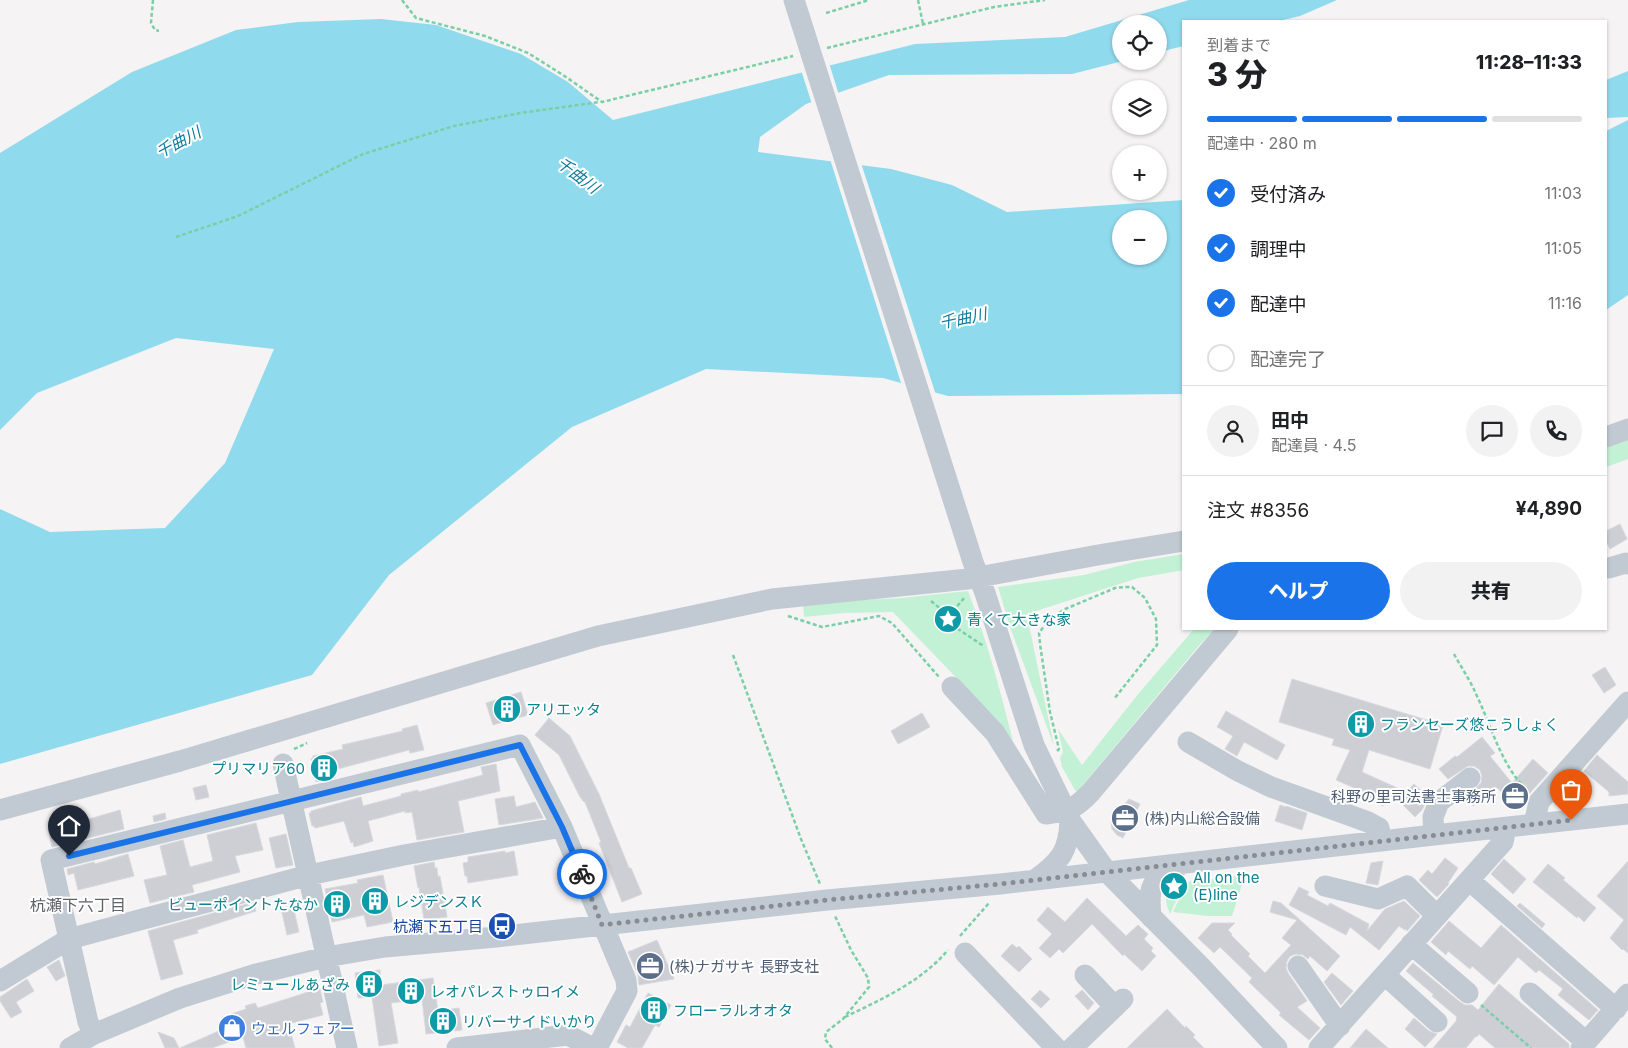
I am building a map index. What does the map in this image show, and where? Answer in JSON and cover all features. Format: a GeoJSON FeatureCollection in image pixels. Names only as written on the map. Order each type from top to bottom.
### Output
{"type":"FeatureCollection","features":[{"type":"Feature","properties":{"kind":"street"},"geometry":{"type":"LineString","coordinates":[[794,0],[976,570],[1034,744],[1070,835],[1063,853],[1054,867],[1036,879]]}},
{"type":"Feature","properties":{"kind":"street"},"geometry":{"type":"LineString","coordinates":[[1607,437],[1628,429]]}},
{"type":"Feature","properties":{"kind":"street"},"geometry":{"type":"LineString","coordinates":[[0,810],[180,761],[598,636],[772,599],[1098,555],[1182,541]]}},
{"type":"Feature","properties":{"kind":"street"},"geometry":{"type":"LineString","coordinates":[[1061,815],[1079,805],[1091,792],[1227,630]]}},
{"type":"Feature","properties":{"kind":"street"},"geometry":{"type":"LineString","coordinates":[[952,687],[995,733],[1106,872],[1203,969],[1277,1048]]}},
{"type":"Feature","properties":{"kind":"street"},"geometry":{"type":"LineString","coordinates":[[1534,824],[1539,802],[1628,702]]}},
{"type":"Feature","properties":{"kind":"street"},"geometry":{"type":"LineString","coordinates":[[1188,742],[1238,771],[1271,787],[1368,822],[1379,828],[1382,841]]}},
{"type":"Feature","properties":{"kind":"street"},"geometry":{"type":"LineString","coordinates":[[94,1034],[88,1022],[51,860],[520,745],[562,827],[626,980],[626,992],[595,1048],[568,1035],[457,1048]]}},
{"type":"Feature","properties":{"kind":"street"},"geometry":{"type":"LineString","coordinates":[[283,764],[348,1048]]}},
{"type":"Feature","properties":{"kind":"street"},"geometry":{"type":"LineString","coordinates":[[1434,835],[1433,817],[1439,802],[1470,778]]}},
{"type":"Feature","properties":{"kind":"street"},"geometry":{"type":"LineString","coordinates":[[70,1048],[94,1034],[180,998],[256,974],[326,957],[385,947],[496,937],[827,900],[1000,884],[1628,814]]}},
{"type":"Feature","properties":{"kind":"street"},"geometry":{"type":"LineString","coordinates":[[0,981],[69,940],[309,876],[404,856],[562,827]]}},
{"type":"Feature","properties":{"kind":"street"},"geometry":{"type":"LineString","coordinates":[[1319,1048],[1503,842],[1506,828]]}},
{"type":"Feature","properties":{"kind":"street"},"geometry":{"type":"LineString","coordinates":[[1151,917],[1149,896],[1158,878],[1164,872],[1186,863]]}},
{"type":"Feature","properties":{"kind":"street"},"geometry":{"type":"LineString","coordinates":[[1469,880],[1622,1002],[1588,1045],[1530,993]]}},
{"type":"Feature","properties":{"kind":"street"},"geometry":{"type":"LineString","coordinates":[[1325,886],[1378,899],[1407,886],[1437,916]]}},
{"type":"Feature","properties":{"kind":"street"},"geometry":{"type":"LineString","coordinates":[[1411,944],[1468,993]]}},
{"type":"Feature","properties":{"kind":"street"},"geometry":{"type":"LineString","coordinates":[[956,948],[1056,1048]]}},
{"type":"Feature","properties":{"kind":"street"},"geometry":{"type":"LineString","coordinates":[[1298,966],[1340,1026]]}},
{"type":"Feature","properties":{"kind":"street"},"geometry":{"type":"LineString","coordinates":[[1072,1048],[1119,1003],[1084,975]]}},
{"type":"Feature","properties":{"kind":"street"},"geometry":{"type":"LineString","coordinates":[[1385,975],[1437,1022]]}},
{"type":"Feature","properties":{"kind":"path"},"geometry":{"type":"LineString","coordinates":[[153,0],[151,23],[155,30],[159,31]]}},
{"type":"Feature","properties":{"kind":"path"},"geometry":{"type":"LineString","coordinates":[[402,0],[416,18],[486,36],[528,53],[602,102]]}},
{"type":"Feature","properties":{"kind":"path"},"geometry":{"type":"LineString","coordinates":[[826,14],[868,0]]}},
{"type":"Feature","properties":{"kind":"path"},"geometry":{"type":"LineString","coordinates":[[918,0],[924,24]]}},
{"type":"Feature","properties":{"kind":"path"},"geometry":{"type":"LineString","coordinates":[[818,50],[994,7],[1045,0]]}},
{"type":"Feature","properties":{"kind":"path"},"geometry":{"type":"LineString","coordinates":[[176,237],[238,216],[363,154],[454,126],[520,113],[602,102],[799,54]]}},
{"type":"Feature","properties":{"kind":"path"},"geometry":{"type":"LineString","coordinates":[[1043,764],[1059,749],[1050,712],[1040,633],[1045,625],[1064,610],[1115,588],[1132,587],[1145,598],[1156,619],[1157,645],[1114,699]]}},
{"type":"Feature","properties":{"kind":"path"},"geometry":{"type":"LineString","coordinates":[[953,611],[966,596]]}},
{"type":"Feature","properties":{"kind":"path"},"geometry":{"type":"LineString","coordinates":[[928,599],[943,611]]}},
{"type":"Feature","properties":{"kind":"path"},"geometry":{"type":"LineString","coordinates":[[953,611],[948,609],[943,611],[940,618],[942,622],[946,626],[952,625],[982,645],[984,651]]}},
{"type":"Feature","properties":{"kind":"path"},"geometry":{"type":"LineString","coordinates":[[952,625],[956,619],[953,611]]}},
{"type":"Feature","properties":{"kind":"path"},"geometry":{"type":"LineString","coordinates":[[786,616],[822,627],[879,616],[892,623],[944,684],[952,687]]}},
{"type":"Feature","properties":{"kind":"path"},"geometry":{"type":"LineString","coordinates":[[1454,654],[1476,693],[1509,768],[1517,781],[1539,802]]}},
{"type":"Feature","properties":{"kind":"path"},"geometry":{"type":"LineString","coordinates":[[733,655],[801,839],[851,950],[868,978],[869,987],[842,1019],[826,1032],[825,1040],[832,1048]]}},
{"type":"Feature","properties":{"kind":"path"},"geometry":{"type":"LineString","coordinates":[[842,1019],[908,985],[956,948],[993,899],[1000,884]]}},
{"type":"Feature","properties":{"kind":"path"},"geometry":{"type":"LineString","coordinates":[[1468,993],[1531,1048]]}},
{"type":"Feature","properties":{"kind":"green space"},"geometry":{"type":"Polygon","coordinates":[[[1628,440],[1628,459],[1607,467],[1607,447],[1628,440]]]}},
{"type":"Feature","properties":{"kind":"green space"},"geometry":{"type":"Polygon","coordinates":[[[1182,554],[1182,570],[1138,578],[1030,613],[1029,625],[1054,746],[1010,627],[998,587],[1084,575],[1134,562],[1182,554]]]}},
{"type":"Feature","properties":{"kind":"green space"},"geometry":{"type":"Polygon","coordinates":[[[968,591],[987,647],[1013,741],[999,722],[893,612],[844,613],[804,617],[803,603],[901,598],[968,591]]]}},
{"type":"Feature","properties":{"kind":"green space"},"geometry":{"type":"Polygon","coordinates":[[[1193,630],[1214,630],[1201,643],[1077,792],[1062,767],[1060,758],[1063,752],[1058,729],[1082,765],[1139,693],[1193,630]]]}},
{"type":"Feature","properties":{"kind":"green space"},"geometry":{"type":"Polygon","coordinates":[[[1245,875],[1232,916],[1208,916],[1173,912],[1187,882],[1245,875]]]}},
{"type":"Feature","properties":{"kind":"green space"},"geometry":{"type":"Polygon","coordinates":[[[1185,881],[1170,914],[1166,902],[1167,892],[1173,886],[1185,881]]]}},
{"type":"Feature","properties":{"kind":"water"},"geometry":{"type":"Polygon","coordinates":[[[1189,0],[1337,0],[1300,16],[1283,20],[1182,20],[1182,46],[1167,50],[1167,15],[1139,15],[1189,0]]]}},
{"type":"Feature","properties":{"kind":"water","name":"千曲川"},"geometry":{"type":"Polygon","coordinates":[[[381,19],[436,25],[521,54],[568,82],[613,120],[915,44],[1065,37],[1112,23],[1112,64],[1072,74],[889,75],[806,104],[760,137],[758,152],[891,169],[952,185],[1007,212],[1182,200],[1182,394],[948,396],[883,378],[706,369],[572,427],[389,575],[312,675],[0,764],[0,509],[50,532],[165,528],[225,463],[274,349],[176,338],[37,393],[0,430],[0,153],[132,72],[236,30],[298,22],[381,19]]]}},
{"type":"Feature","properties":{"kind":"water"},"geometry":{"type":"Polygon","coordinates":[[[1628,71],[1628,117],[1607,118],[1607,80],[1628,71]]]}},
{"type":"Feature","properties":{"kind":"water"},"geometry":{"type":"Polygon","coordinates":[[[1628,120],[1628,295],[1607,309],[1607,130],[1628,120]]]}},
{"type":"Feature","properties":{"kind":"pier"},"geometry":{"type":"Polygon","coordinates":[[[829,63],[839,95],[812,104],[801,70],[829,63]]]}},
{"type":"Feature","properties":{"kind":"pier"},"geometry":{"type":"Polygon","coordinates":[[[830,159],[861,163],[936,395],[902,386],[830,159]]]}},
{"type":"Feature","properties":{"kind":"building"},"geometry":{"type":"Polygon","coordinates":[[[1620,524],[1627,539],[1610,549],[1607,543],[1607,530],[1620,524]]]}},
{"type":"Feature","properties":{"kind":"building"},"geometry":{"type":"Polygon","coordinates":[[[1605,667],[1616,685],[1604,693],[1592,675],[1605,667]]]}},
{"type":"Feature","properties":{"kind":"building","name":"フランセーズ悠こうしょく"},"geometry":{"type":"Polygon","coordinates":[[[1292,679],[1443,725],[1430,769],[1369,750],[1362,772],[1406,792],[1414,784],[1428,797],[1422,810],[1415,817],[1392,794],[1388,805],[1384,803],[1383,806],[1362,795],[1364,792],[1336,780],[1350,750],[1332,745],[1334,739],[1279,722],[1292,679]]]}},
{"type":"Feature","properties":{"kind":"building","name":"アリエッタ"},"geometry":{"type":"Polygon","coordinates":[[[521,692],[528,715],[493,725],[486,703],[521,692]]]}},
{"type":"Feature","properties":{"kind":"building"},"geometry":{"type":"Polygon","coordinates":[[[1226,711],[1285,745],[1277,760],[1244,742],[1237,756],[1225,749],[1233,736],[1217,727],[1226,711]]]}},
{"type":"Feature","properties":{"kind":"building"},"geometry":{"type":"Polygon","coordinates":[[[922,713],[930,727],[898,744],[891,731],[922,713]]]}},
{"type":"Feature","properties":{"kind":"building"},"geometry":{"type":"Polygon","coordinates":[[[549,718],[570,736],[599,794],[629,868],[631,868],[642,894],[622,902],[585,802],[580,797],[559,755],[535,735],[549,718]]]}},
{"type":"Feature","properties":{"kind":"building"},"geometry":{"type":"Polygon","coordinates":[[[417,725],[424,750],[410,753],[409,750],[334,770],[336,777],[316,782],[311,759],[313,756],[343,749],[342,745],[403,731],[402,729],[417,725]]]}},
{"type":"Feature","properties":{"kind":"building"},"geometry":{"type":"Polygon","coordinates":[[[1482,737],[1495,753],[1490,756],[1512,783],[1533,759],[1548,773],[1518,806],[1496,787],[1473,806],[1466,797],[1481,783],[1482,776],[1480,770],[1474,766],[1468,766],[1448,779],[1439,769],[1482,737]]]}},
{"type":"Feature","properties":{"kind":"building"},"geometry":{"type":"Polygon","coordinates":[[[1597,755],[1628,782],[1628,794],[1609,796],[1609,792],[1584,771],[1597,755]]]}},
{"type":"Feature","properties":{"kind":"building"},"geometry":{"type":"Polygon","coordinates":[[[496,764],[500,791],[458,801],[464,832],[417,840],[412,812],[405,813],[405,811],[368,821],[373,841],[354,847],[344,821],[315,828],[312,826],[309,813],[311,811],[361,797],[363,806],[401,796],[401,794],[418,790],[418,792],[483,775],[481,767],[496,764]]]}},
{"type":"Feature","properties":{"kind":"building"},"geometry":{"type":"Polygon","coordinates":[[[206,785],[209,797],[196,800],[193,788],[206,785]]]}},
{"type":"Feature","properties":{"kind":"building"},"geometry":{"type":"Polygon","coordinates":[[[514,796],[516,807],[535,802],[543,818],[499,825],[495,799],[514,796]]]}},
{"type":"Feature","properties":{"kind":"building"},"geometry":{"type":"Polygon","coordinates":[[[1129,799],[1140,804],[1123,838],[1112,829],[1111,820],[1129,799]]]}},
{"type":"Feature","properties":{"kind":"building"},"geometry":{"type":"Polygon","coordinates":[[[1280,805],[1307,813],[1302,830],[1275,821],[1280,805]]]}},
{"type":"Feature","properties":{"kind":"building"},"geometry":{"type":"Polygon","coordinates":[[[120,810],[124,829],[52,847],[48,828],[62,825],[62,827],[120,810]]]}},
{"type":"Feature","properties":{"kind":"building"},"geometry":{"type":"Polygon","coordinates":[[[165,813],[166,819],[154,822],[153,816],[165,813]]]}},
{"type":"Feature","properties":{"kind":"building"},"geometry":{"type":"Polygon","coordinates":[[[256,823],[263,850],[235,856],[240,872],[192,885],[194,892],[150,903],[144,880],[167,875],[160,846],[183,840],[190,867],[213,861],[207,835],[256,823]]]}},
{"type":"Feature","properties":{"kind":"building"},"geometry":{"type":"Polygon","coordinates":[[[286,834],[293,865],[276,868],[269,838],[286,834]]]}},
{"type":"Feature","properties":{"kind":"building"},"geometry":{"type":"Polygon","coordinates":[[[505,851],[505,853],[514,851],[518,875],[468,883],[463,863],[468,862],[468,857],[505,851]]]}},
{"type":"Feature","properties":{"kind":"building"},"geometry":{"type":"Polygon","coordinates":[[[128,854],[134,876],[78,890],[74,873],[68,875],[67,869],[94,862],[95,864],[128,854]]]}},
{"type":"Feature","properties":{"kind":"building"},"geometry":{"type":"Polygon","coordinates":[[[1445,858],[1458,868],[1449,884],[1437,897],[1419,880],[1428,870],[1432,874],[1445,858]]]}},
{"type":"Feature","properties":{"kind":"building"},"geometry":{"type":"Polygon","coordinates":[[[1504,859],[1526,879],[1513,894],[1491,874],[1504,859]]]}},
{"type":"Feature","properties":{"kind":"building"},"geometry":{"type":"Polygon","coordinates":[[[1383,861],[1378,885],[1366,883],[1371,863],[1383,861]]]}},
{"type":"Feature","properties":{"kind":"building"},"geometry":{"type":"Polygon","coordinates":[[[1628,861],[1628,953],[1622,950],[1610,938],[1624,920],[1597,896],[1628,861]]]}},
{"type":"Feature","properties":{"kind":"building"},"geometry":{"type":"Polygon","coordinates":[[[434,862],[438,877],[440,876],[447,917],[424,920],[414,866],[434,862]]]}},
{"type":"Feature","properties":{"kind":"building"},"geometry":{"type":"Polygon","coordinates":[[[1548,864],[1565,878],[1563,880],[1596,908],[1584,922],[1533,882],[1548,864]]]}},
{"type":"Feature","properties":{"kind":"building"},"geometry":{"type":"Polygon","coordinates":[[[383,875],[393,922],[367,927],[364,915],[332,922],[325,889],[358,883],[357,880],[383,875]]]}},
{"type":"Feature","properties":{"kind":"building"},"geometry":{"type":"Polygon","coordinates":[[[1299,887],[1309,892],[1307,895],[1328,906],[1330,903],[1369,924],[1367,931],[1385,909],[1404,901],[1420,916],[1407,931],[1399,926],[1379,950],[1350,927],[1346,935],[1289,905],[1299,887]]]}},
{"type":"Feature","properties":{"kind":"building"},"geometry":{"type":"Polygon","coordinates":[[[1087,898],[1126,936],[1138,925],[1148,934],[1144,939],[1153,948],[1151,951],[1156,956],[1142,971],[1124,954],[1123,956],[1092,924],[1063,953],[1059,949],[1050,958],[1039,948],[1052,934],[1037,920],[1048,907],[1065,922],[1087,898]]]}},
{"type":"Feature","properties":{"kind":"building"},"geometry":{"type":"Polygon","coordinates":[[[1273,901],[1281,903],[1340,956],[1327,971],[1310,956],[1308,959],[1303,955],[1296,954],[1290,956],[1287,961],[1286,968],[1288,973],[1307,1001],[1297,1007],[1320,1028],[1309,1040],[1279,1015],[1281,1013],[1249,982],[1252,978],[1220,947],[1214,953],[1198,938],[1212,923],[1235,923],[1228,930],[1231,935],[1265,973],[1291,945],[1282,938],[1297,920],[1270,912],[1273,901]]]}},
{"type":"Feature","properties":{"kind":"building"},"geometry":{"type":"Polygon","coordinates":[[[254,902],[256,911],[197,930],[198,933],[173,940],[183,974],[161,980],[148,931],[254,902]]]}},
{"type":"Feature","properties":{"kind":"building"},"geometry":{"type":"Polygon","coordinates":[[[1520,903],[1545,924],[1542,928],[1517,906],[1520,903]]]}},
{"type":"Feature","properties":{"kind":"building"},"geometry":{"type":"Polygon","coordinates":[[[293,906],[299,932],[287,935],[281,908],[293,906]]]}},
{"type":"Feature","properties":{"kind":"building"},"geometry":{"type":"Polygon","coordinates":[[[1449,921],[1481,948],[1501,925],[1598,1010],[1589,1020],[1558,995],[1563,989],[1539,970],[1536,973],[1518,957],[1494,985],[1472,966],[1470,969],[1448,951],[1446,955],[1431,942],[1449,921]]]}},
{"type":"Feature","properties":{"kind":"building","name":"(株)ナガサキ 長野支社"},"geometry":{"type":"Polygon","coordinates":[[[657,940],[674,979],[639,985],[638,975],[628,952],[657,940]]]}},
{"type":"Feature","properties":{"kind":"building"},"geometry":{"type":"Polygon","coordinates":[[[1012,944],[1017,948],[1019,946],[1032,959],[1019,972],[1001,956],[1012,944]]]}},
{"type":"Feature","properties":{"kind":"building"},"geometry":{"type":"Polygon","coordinates":[[[59,960],[65,976],[56,981],[47,967],[59,960]]]}},
{"type":"Feature","properties":{"kind":"building"},"geometry":{"type":"Polygon","coordinates":[[[1413,963],[1460,1002],[1465,1005],[1472,1005],[1478,1010],[1499,984],[1569,1044],[1569,1048],[1495,1048],[1479,1034],[1466,1048],[1433,1048],[1457,1020],[1457,1017],[1406,971],[1413,963]]]}},
{"type":"Feature","properties":{"kind":"building"},"geometry":{"type":"Polygon","coordinates":[[[380,970],[381,985],[433,978],[438,1011],[459,1008],[462,1030],[426,1034],[422,999],[391,1003],[398,1043],[379,1046],[372,997],[358,998],[355,973],[380,970]]]}},
{"type":"Feature","properties":{"kind":"building"},"geometry":{"type":"Polygon","coordinates":[[[1332,973],[1353,991],[1341,1005],[1324,982],[1332,973]]]}},
{"type":"Feature","properties":{"kind":"building"},"geometry":{"type":"Polygon","coordinates":[[[27,979],[34,991],[16,1002],[22,1012],[11,1018],[0,1001],[0,997],[27,979]]]}},
{"type":"Feature","properties":{"kind":"building"},"geometry":{"type":"Polygon","coordinates":[[[318,981],[323,1002],[320,1003],[323,1015],[288,1024],[295,1048],[246,1048],[243,1037],[212,1048],[180,1048],[228,1027],[225,1016],[246,1009],[245,1006],[255,1003],[258,1008],[308,992],[306,984],[318,981]]]}},
{"type":"Feature","properties":{"kind":"building"},"geometry":{"type":"Polygon","coordinates":[[[1040,990],[1050,999],[1041,1008],[1031,999],[1040,990]]]}},
{"type":"Feature","properties":{"kind":"building"},"geometry":{"type":"Polygon","coordinates":[[[1082,990],[1094,1003],[1088,1010],[1075,996],[1082,990]]]}},
{"type":"Feature","properties":{"kind":"building"},"geometry":{"type":"Polygon","coordinates":[[[648,993],[671,1005],[659,1027],[655,1025],[642,1048],[628,1048],[617,1042],[626,1025],[630,1027],[648,993]]]}},
{"type":"Feature","properties":{"kind":"building"},"geometry":{"type":"Polygon","coordinates":[[[1167,1009],[1185,1028],[1186,1026],[1195,1035],[1193,1037],[1204,1048],[1127,1048],[1167,1009]]]}},
{"type":"Feature","properties":{"kind":"building"},"geometry":{"type":"Polygon","coordinates":[[[1414,1018],[1429,1031],[1437,1034],[1425,1047],[1405,1029],[1414,1018]]]}},
{"type":"Feature","properties":{"kind":"building"},"geometry":{"type":"Polygon","coordinates":[[[1366,1029],[1388,1048],[1350,1048],[1366,1029]]]}},
{"type":"Feature","properties":{"kind":"building"},"geometry":{"type":"Polygon","coordinates":[[[158,1032],[174,1038],[179,1048],[165,1048],[158,1032]]]}},
{"type":"Feature","properties":{"kind":"way so far"},"geometry":{"type":"LineString","coordinates":[[582,874],[602,925],[827,900],[1000,884],[1571,820]]}},
{"type":"Feature","properties":{"kind":"place","name":"青くて大きな家"},"geometry":{"type":"Point","coordinates":[948,619]}},
{"type":"Feature","properties":{"kind":"place","name":"アリエッタ"},"geometry":{"type":"Point","coordinates":[507,709]}},
{"type":"Feature","properties":{"kind":"place","name":"フランセーズ悠こうしょく"},"geometry":{"type":"Point","coordinates":[1361,724]}},
{"type":"Feature","properties":{"kind":"place","name":"プリマリア60"},"geometry":{"type":"Point","coordinates":[324,768]}},
{"type":"Feature","properties":{"kind":"place","name":"科野の里司法書士事務所"},"geometry":{"type":"Point","coordinates":[1515,796]}},
{"type":"Feature","properties":{"kind":"place","name":"(株)内山総合設備"},"geometry":{"type":"Point","coordinates":[1125,818]}},
{"type":"Feature","properties":{"kind":"place","name":"All on the (E)line"},"geometry":{"type":"Point","coordinates":[1174,886]}},
{"type":"Feature","properties":{"kind":"place","name":"レジデンスＫ"},"geometry":{"type":"Point","coordinates":[375,901]}},
{"type":"Feature","properties":{"kind":"place","name":"ビューポイントたなか"},"geometry":{"type":"Point","coordinates":[337,904]}},
{"type":"Feature","properties":{"kind":"place","name":"杭瀬下五丁目"},"geometry":{"type":"Point","coordinates":[502,926]}},
{"type":"Feature","properties":{"kind":"place","name":"(株)ナガサキ 長野支社"},"geometry":{"type":"Point","coordinates":[650,966]}},
{"type":"Feature","properties":{"kind":"place","name":"レミュールあざみ"},"geometry":{"type":"Point","coordinates":[369,984]}},
{"type":"Feature","properties":{"kind":"place","name":"レオパレストゥロイメ"},"geometry":{"type":"Point","coordinates":[411,991]}},
{"type":"Feature","properties":{"kind":"place","name":"フローラルオオタ"},"geometry":{"type":"Point","coordinates":[654,1010]}},
{"type":"Feature","properties":{"kind":"place","name":"リバーサイドいかり"},"geometry":{"type":"Point","coordinates":[443,1021]}},
{"type":"Feature","properties":{"kind":"place","name":"ウェルフェアー"},"geometry":{"type":"Point","coordinates":[232,1028]}},
{"type":"Feature","properties":{"kind":"district","name":"杭瀬下六丁目"},"geometry":{"type":"Point","coordinates":[78,905]}},
{"type":"Feature","properties":{"kind":"route"},"geometry":{"type":"LineString","coordinates":[[69,856],[520,745],[562,827],[582,874]]}}]}
